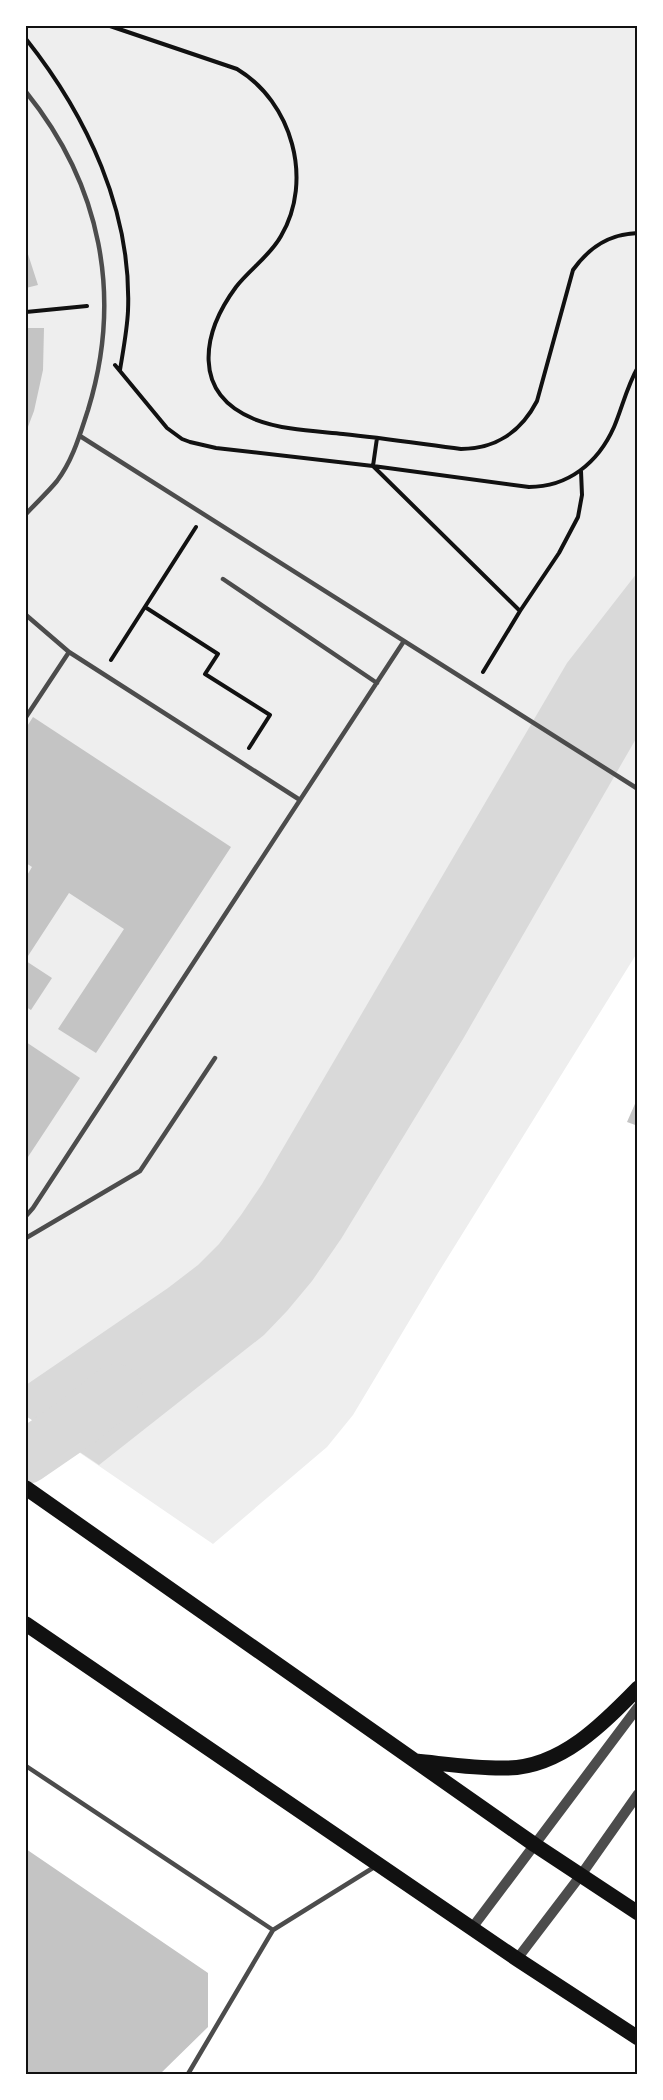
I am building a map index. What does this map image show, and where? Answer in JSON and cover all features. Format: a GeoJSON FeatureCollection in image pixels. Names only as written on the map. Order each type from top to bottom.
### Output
{"type":"FeatureCollection","features":[{"type":"Feature","properties":{"kind":"main road"},"geometry":{"type":"LineString","coordinates":[[26,1488],[535,1845],[638,1913]]}},
{"type":"Feature","properties":{"kind":"main road"},"geometry":{"type":"LineString","coordinates":[[26,1624],[517,1959],[638,2038]]}},
{"type":"Feature","properties":{"kind":"main road"},"geometry":{"type":"LineString","coordinates":[[414,1760],[510,1768],[538,1762],[580,1741],[602,1724],[638,1688]]}},
{"type":"Feature","properties":{"kind":"street"},"geometry":{"type":"LineString","coordinates":[[472,1928],[638,1707]]}},
{"type":"Feature","properties":{"kind":"street"},"geometry":{"type":"LineString","coordinates":[[517,1959],[581,1875],[638,1794]]}},
{"type":"Feature","properties":{"kind":"lane"},"geometry":{"type":"LineString","coordinates":[[26,92],[60,142],[76,174],[88,207],[103,272],[105,304],[102,348],[94,390],[80,436],[58,480],[26,514]]}},
{"type":"Feature","properties":{"kind":"lane"},"geometry":{"type":"LineString","coordinates":[[80,436],[638,789]]}},
{"type":"Feature","properties":{"kind":"lane"},"geometry":{"type":"LineString","coordinates":[[223,579],[377,683]]}},
{"type":"Feature","properties":{"kind":"lane"},"geometry":{"type":"LineString","coordinates":[[26,615],[69,652],[300,800]]}},
{"type":"Feature","properties":{"kind":"lane"},"geometry":{"type":"LineString","coordinates":[[26,1216],[404,641]]}},
{"type":"Feature","properties":{"kind":"lane"},"geometry":{"type":"LineString","coordinates":[[26,717],[69,652]]}},
{"type":"Feature","properties":{"kind":"lane"},"geometry":{"type":"LineString","coordinates":[[26,1238],[140,1171],[215,1058]]}},
{"type":"Feature","properties":{"kind":"lane"},"geometry":{"type":"LineString","coordinates":[[26,1766],[273,1930]]}},
{"type":"Feature","properties":{"kind":"lane"},"geometry":{"type":"LineString","coordinates":[[188,2074],[273,1930],[378,1864]]}},
{"type":"Feature","properties":{"kind":"path"},"geometry":{"type":"LineString","coordinates":[[110,26],[224,63],[247,75],[273,102],[286,124],[291,138],[297,173],[294,210],[273,247],[231,295],[210,338],[208,352],[211,381],[218,393],[237,410],[264,423],[472,449],[495,444],[525,421],[537,401],[573,270],[581,259],[601,242],[625,233],[638,233]]}},
{"type":"Feature","properties":{"kind":"path"},"geometry":{"type":"LineString","coordinates":[[26,312],[105,304]]}},
{"type":"Feature","properties":{"kind":"path"},"geometry":{"type":"LineString","coordinates":[[102,348],[167,428],[182,439],[216,448],[529,487],[562,482],[580,471],[607,441],[638,367]]}},
{"type":"Feature","properties":{"kind":"path"},"geometry":{"type":"LineString","coordinates":[[374,466],[377,438]]}},
{"type":"Feature","properties":{"kind":"path"},"geometry":{"type":"LineString","coordinates":[[374,466],[520,611]]}},
{"type":"Feature","properties":{"kind":"path"},"geometry":{"type":"LineString","coordinates":[[475,685],[559,553],[578,517],[582,495],[580,471]]}},
{"type":"Feature","properties":{"kind":"path"},"geometry":{"type":"LineString","coordinates":[[103,674],[204,513]]}},
{"type":"Feature","properties":{"kind":"path"},"geometry":{"type":"LineString","coordinates":[[145,608],[218,654],[205,674],[270,715],[240,762]]}},
{"type":"Feature","properties":{"kind":"shaded area"},"geometry":{"type":"Polygon","coordinates":[[[26,26],[637,26],[637,953],[438,1273],[353,1415],[327,1447],[213,1544],[26,1416],[26,26]]]}},
{"type":"Feature","properties":{"kind":"shaded area"},"geometry":{"type":"Polygon","coordinates":[[[637,573],[637,737],[463,1039],[341,1239],[312,1281],[287,1311],[264,1335],[99,1465],[26,1416],[26,1385],[198,1265],[219,1244],[241,1215],[262,1184],[567,663],[637,573]]]}},
{"type":"Feature","properties":{"kind":"building"},"geometry":{"type":"Polygon","coordinates":[[[26,248],[38,285],[26,288],[26,248]]]}},
{"type":"Feature","properties":{"kind":"building"},"geometry":{"type":"Polygon","coordinates":[[[26,328],[44,328],[43,370],[34,411],[26,432],[26,328]]]}},
{"type":"Feature","properties":{"kind":"building"},"geometry":{"type":"Polygon","coordinates":[[[33,717],[231,847],[96,1053],[58,1029],[124,929],[69,893],[26,959],[26,877],[32,867],[26,863],[26,728],[33,717]]]}},
{"type":"Feature","properties":{"kind":"building"},"geometry":{"type":"Polygon","coordinates":[[[26,961],[52,978],[31,1010],[26,1007],[26,961]]]}},
{"type":"Feature","properties":{"kind":"building"},"geometry":{"type":"Polygon","coordinates":[[[26,1042],[80,1078],[26,1160],[26,1042]]]}},
{"type":"Feature","properties":{"kind":"building"},"geometry":{"type":"Polygon","coordinates":[[[638,1097],[638,1126],[627,1122],[638,1097]]]}},
{"type":"Feature","properties":{"kind":"building"},"geometry":{"type":"Polygon","coordinates":[[[26,1849],[208,1973],[208,2027],[160,2074],[26,2074],[26,1849]]]}},
{"type":"Feature","properties":{"kind":"waterway"},"geometry":{"type":"LineString","coordinates":[[26,1457],[77,1422],[116,1391]]}}]}
